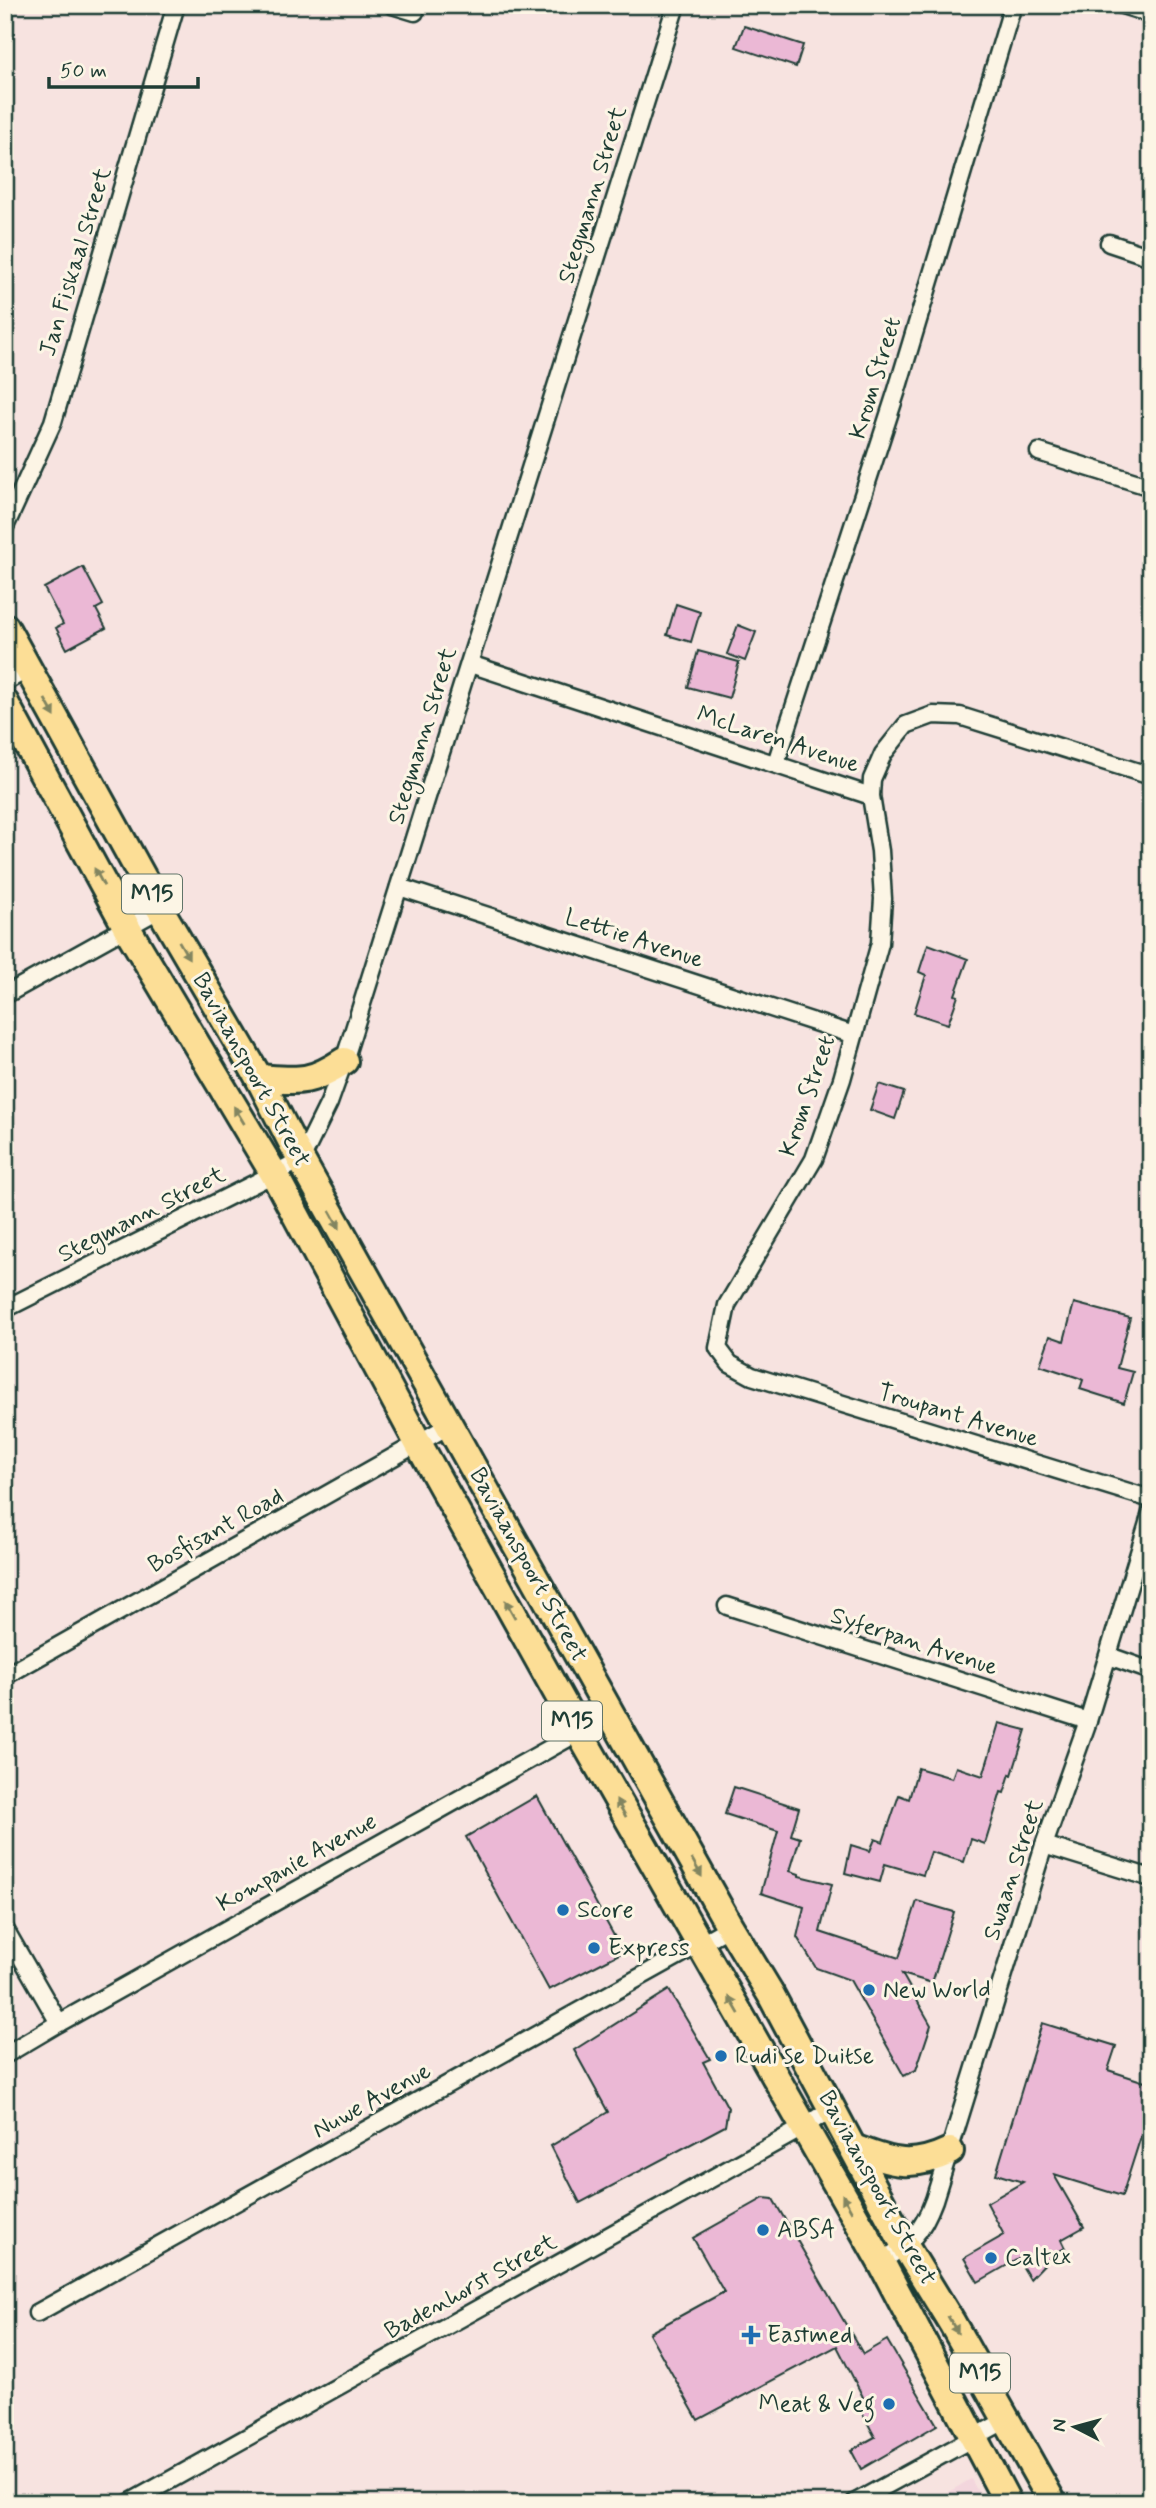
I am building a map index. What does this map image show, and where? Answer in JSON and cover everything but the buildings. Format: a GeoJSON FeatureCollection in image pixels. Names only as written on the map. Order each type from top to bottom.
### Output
{"type":"FeatureCollection","features":[{"type":"Feature","properties":{"kind":"main road","name":"Baviaanspoort Street"},"geometry":{"type":"LineString","coordinates":[[5,627],[160,909],[259,1078],[301,1160],[730,1927],[770,1993],[856,2149],[905,2246],[1053,2503]]}},
{"type":"Feature","properties":{"kind":"main road","name":"Baviaanspoort Street"},"geometry":{"type":"LineString","coordinates":[[5,703],[127,928],[274,1174],[418,1443],[579,1732],[881,2262],[1008,2503]]}},
{"type":"Feature","properties":{"kind":"main road"},"geometry":{"type":"LineString","coordinates":[[259,1078],[300,1081],[315,1078],[344,1061]]}},
{"type":"Feature","properties":{"kind":"main road"},"geometry":{"type":"LineString","coordinates":[[856,2149],[900,2163],[923,2162],[950,2151]]}},
{"type":"Feature","properties":{"kind":"street","name":"Jan Fiskaal Street"},"geometry":{"type":"LineString","coordinates":[[5,527],[53,422],[176,5]]}},
{"type":"Feature","properties":{"kind":"street"},"geometry":{"type":"LineString","coordinates":[[392,5],[415,12]]}},
{"type":"Feature","properties":{"kind":"street","name":"Stegmann Street"},"geometry":{"type":"LineString","coordinates":[[5,1309],[301,1160],[329,1103],[344,1061],[676,5]]}},
{"type":"Feature","properties":{"kind":"street","name":"Krom Street"},"geometry":{"type":"LineString","coordinates":[[776,763],[897,390],[1013,5]]}},
{"type":"Feature","properties":{"kind":"street"},"geometry":{"type":"LineString","coordinates":[[1122,5],[1151,14]]}},
{"type":"Feature","properties":{"kind":"street"},"geometry":{"type":"LineString","coordinates":[[1109,243],[1151,257]]}},
{"type":"Feature","properties":{"kind":"street"},"geometry":{"type":"LineString","coordinates":[[1039,452],[1151,487]]}},
{"type":"Feature","properties":{"kind":"street","name":"McLaren Avenue"},"geometry":{"type":"LineString","coordinates":[[470,664],[871,796],[872,779],[883,754],[906,725],[933,715],[960,716],[1151,776]]}},
{"type":"Feature","properties":{"kind":"street"},"geometry":{"type":"LineString","coordinates":[[5,682],[28,668]]}},
{"type":"Feature","properties":{"kind":"street","name":"Krom Street"},"geometry":{"type":"LineString","coordinates":[[752,1376],[730,1364],[718,1348],[727,1305],[814,1159],[880,943],[883,910],[880,851],[871,796]]}},
{"type":"Feature","properties":{"kind":"street","name":"Lettie Avenue"},"geometry":{"type":"LineString","coordinates":[[400,887],[854,1035]]}},
{"type":"Feature","properties":{"kind":"street"},"geometry":{"type":"LineString","coordinates":[[5,995],[160,909]]}},
{"type":"Feature","properties":{"kind":"street","name":"Troupant Avenue"},"geometry":{"type":"LineString","coordinates":[[752,1376],[1151,1499]]}},
{"type":"Feature","properties":{"kind":"street","name":"Bosfisant Road"},"geometry":{"type":"LineString","coordinates":[[5,1676],[450,1425]]}},
{"type":"Feature","properties":{"kind":"street","name":"Swaan Street"},"geometry":{"type":"LineString","coordinates":[[881,2262],[905,2246],[921,2230],[928,2215],[1044,1845],[1109,1656],[1151,1513]]}},
{"type":"Feature","properties":{"kind":"street","name":"Syferpan Avenue"},"geometry":{"type":"LineString","coordinates":[[727,1606],[1088,1721]]}},
{"type":"Feature","properties":{"kind":"street"},"geometry":{"type":"LineString","coordinates":[[1109,1656],[1151,1671]]}},
{"type":"Feature","properties":{"kind":"street","name":"Kompanie Avenue"},"geometry":{"type":"LineString","coordinates":[[5,2055],[579,1732],[611,1711]]}},
{"type":"Feature","properties":{"kind":"street"},"geometry":{"type":"LineString","coordinates":[[1044,1845],[1151,1878]]}},
{"type":"Feature","properties":{"kind":"street","name":"Nuwe Avenue"},"geometry":{"type":"LineString","coordinates":[[37,2313],[730,1927]]}},
{"type":"Feature","properties":{"kind":"street"},"geometry":{"type":"LineString","coordinates":[[5,1929],[59,2023]]}},
{"type":"Feature","properties":{"kind":"street","name":"Badenhorst Street"},"geometry":{"type":"LineString","coordinates":[[129,2503],[804,2127],[833,2107]]}},
{"type":"Feature","properties":{"kind":"street"},"geometry":{"type":"LineString","coordinates":[[855,2503],[1006,2420]]}},
{"type":"Feature","properties":{"kind":"shaded area"},"geometry":{"type":"Polygon","coordinates":[[[971,2479],[984,2503],[930,2503],[971,2479]]]}},
{"type":"Feature","properties":{"kind":"place","name":"Score"},"geometry":{"type":"Point","coordinates":[563,1910]}},
{"type":"Feature","properties":{"kind":"place","name":"Express"},"geometry":{"type":"Point","coordinates":[594,1948]}},
{"type":"Feature","properties":{"kind":"place","name":"New World"},"geometry":{"type":"Point","coordinates":[869,1990]}},
{"type":"Feature","properties":{"kind":"place","name":"Rudi se Duitse"},"geometry":{"type":"Point","coordinates":[721,2056]}},
{"type":"Feature","properties":{"kind":"place","name":"ABSA"},"geometry":{"type":"Point","coordinates":[763,2230]}},
{"type":"Feature","properties":{"kind":"place","name":"Caltex"},"geometry":{"type":"Point","coordinates":[991,2258]}},
{"type":"Feature","properties":{"kind":"place","name":"Eastmed"},"geometry":{"type":"Point","coordinates":[751,2335]}},
{"type":"Feature","properties":{"kind":"place","name":"Meat & Veg"},"geometry":{"type":"Point","coordinates":[889,2404]}}]}
